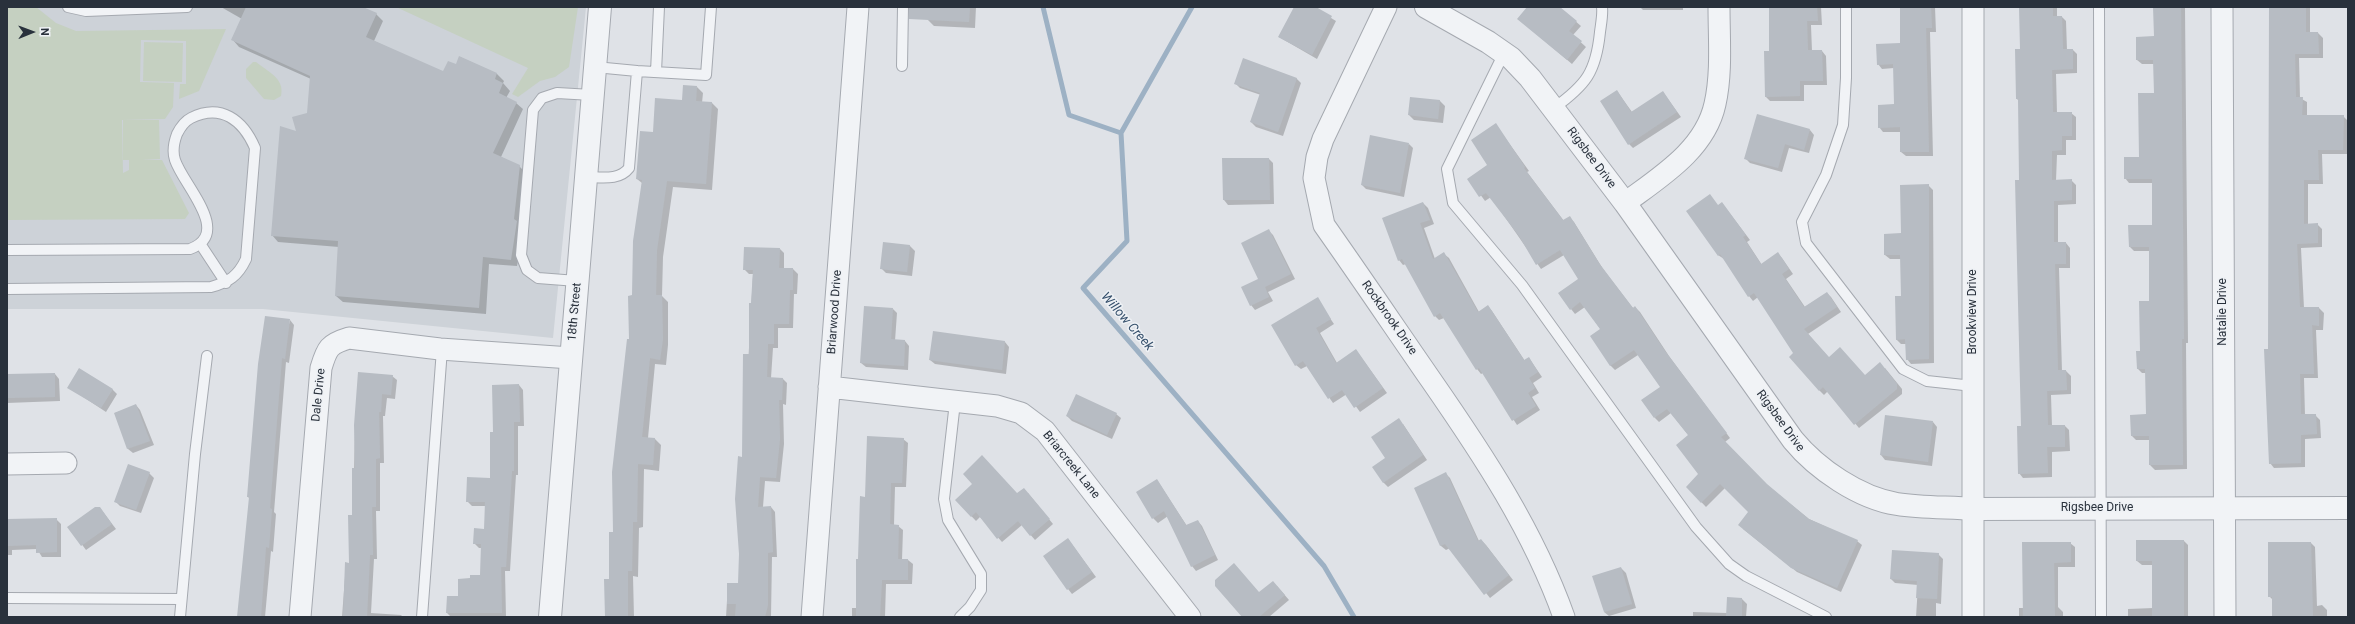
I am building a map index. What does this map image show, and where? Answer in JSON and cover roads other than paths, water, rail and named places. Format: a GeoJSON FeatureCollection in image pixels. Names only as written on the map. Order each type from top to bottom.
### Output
{"type":"FeatureCollection","features":[{"type":"Feature","properties":{"kind":"street","name":"18th Street"},"geometry":{"type":"LineString","coordinates":[[550,617],[600,7]]}},
{"type":"Feature","properties":{"kind":"street","name":"Briarwood Drive"},"geometry":{"type":"LineString","coordinates":[[812,617],[858,7]]}},
{"type":"Feature","properties":{"kind":"street","name":"Rockbrook Drive"},"geometry":{"type":"LineString","coordinates":[[1386,7],[1323,139],[1314,178],[1319,209],[1324,225],[1487,461],[1524,525],[1554,590],[1564,617]]}},
{"type":"Feature","properties":{"kind":"street","name":"Rigsbee Drive"},"geometry":{"type":"LineString","coordinates":[[1426,7],[1504,53],[1530,78],[1625,203],[1805,455],[1836,478],[1872,496],[1896,504],[1974,508],[2348,508]]}},
{"type":"Feature","properties":{"kind":"street"},"geometry":{"type":"LineString","coordinates":[[1625,203],[1668,171],[1688,152],[1704,131],[1715,105],[1719,78],[1719,7]]}},
{"type":"Feature","properties":{"kind":"street","name":"Brookview Drive"},"geometry":{"type":"LineString","coordinates":[[1973,7],[1973,617]]}},
{"type":"Feature","properties":{"kind":"street","name":"Natalie Drive"},"geometry":{"type":"LineString","coordinates":[[2222,7],[2224,617]]}},
{"type":"Feature","properties":{"kind":"street","name":"Dale Drive"},"geometry":{"type":"LineString","coordinates":[[300,617],[321,368],[326,352],[335,342],[349,338],[442,349],[571,358]]}},
{"type":"Feature","properties":{"kind":"street","name":"Briarcreek Lane"},"geometry":{"type":"LineString","coordinates":[[829,387],[997,406],[1021,413],[1045,431],[1190,617]]}},
{"type":"Feature","properties":{"kind":"street"},"geometry":{"type":"LineString","coordinates":[[7,464],[66,463]]}},
{"type":"Feature","properties":{"kind":"lane"},"geometry":{"type":"LineString","coordinates":[[68,7],[86,11],[187,7]]}},
{"type":"Feature","properties":{"kind":"lane"},"geometry":{"type":"LineString","coordinates":[[656,72],[659,7]]}},
{"type":"Feature","properties":{"kind":"lane"},"geometry":{"type":"LineString","coordinates":[[595,67],[706,75],[711,7]]}},
{"type":"Feature","properties":{"kind":"lane"},"geometry":{"type":"LineString","coordinates":[[902,66],[903,7]]}},
{"type":"Feature","properties":{"kind":"lane"},"geometry":{"type":"LineString","coordinates":[[1554,108],[1571,96],[1587,79],[1598,53],[1602,7]]}},
{"type":"Feature","properties":{"kind":"lane"},"geometry":{"type":"LineString","coordinates":[[1846,7],[1846,78],[1843,125],[1826,174],[1802,222],[1806,243],[1903,369],[1927,381],[1973,386]]}},
{"type":"Feature","properties":{"kind":"lane"},"geometry":{"type":"LineString","coordinates":[[2099,7],[2101,617]]}},
{"type":"Feature","properties":{"kind":"lane"},"geometry":{"type":"LineString","coordinates":[[1504,53],[1447,169],[1453,203],[1522,284],[1613,414],[1696,527],[1738,572],[1826,617]]}},
{"type":"Feature","properties":{"kind":"lane"},"geometry":{"type":"LineString","coordinates":[[586,177],[618,177],[623,175],[629,168],[637,70]]}},
{"type":"Feature","properties":{"kind":"lane"},"geometry":{"type":"LineString","coordinates":[[577,282],[538,278],[527,270],[521,255],[522,234],[533,110],[542,98],[557,93],[592,96]]}},
{"type":"Feature","properties":{"kind":"lane"},"geometry":{"type":"LineString","coordinates":[[7,250],[190,249],[201,245],[208,234],[207,221],[174,160],[173,143],[178,130],[187,119],[200,113],[218,114],[234,118],[248,132],[255,148],[246,260],[239,273],[226,283],[211,287],[7,289]]}},
{"type":"Feature","properties":{"kind":"lane"},"geometry":{"type":"LineString","coordinates":[[201,245],[226,283]]}},
{"type":"Feature","properties":{"kind":"lane"},"geometry":{"type":"LineString","coordinates":[[422,617],[442,349]]}},
{"type":"Feature","properties":{"kind":"lane"},"geometry":{"type":"LineString","coordinates":[[180,617],[207,356]]}},
{"type":"Feature","properties":{"kind":"lane"},"geometry":{"type":"LineString","coordinates":[[956,402],[944,499],[948,520],[981,574],[981,590],[970,607],[960,617]]}},
{"type":"Feature","properties":{"kind":"lane"},"geometry":{"type":"LineString","coordinates":[[7,598],[181,599]]}},
{"type":"Feature","properties":{"kind":"waterway"},"geometry":{"type":"LineString","coordinates":[[1043,7],[1069,115],[1121,133]]}},
{"type":"Feature","properties":{"kind":"waterway","name":"Willow Creek"},"geometry":{"type":"LineString","coordinates":[[1192,7],[1121,133],[1127,241],[1083,288],[1324,566],[1354,617]]}}]}
